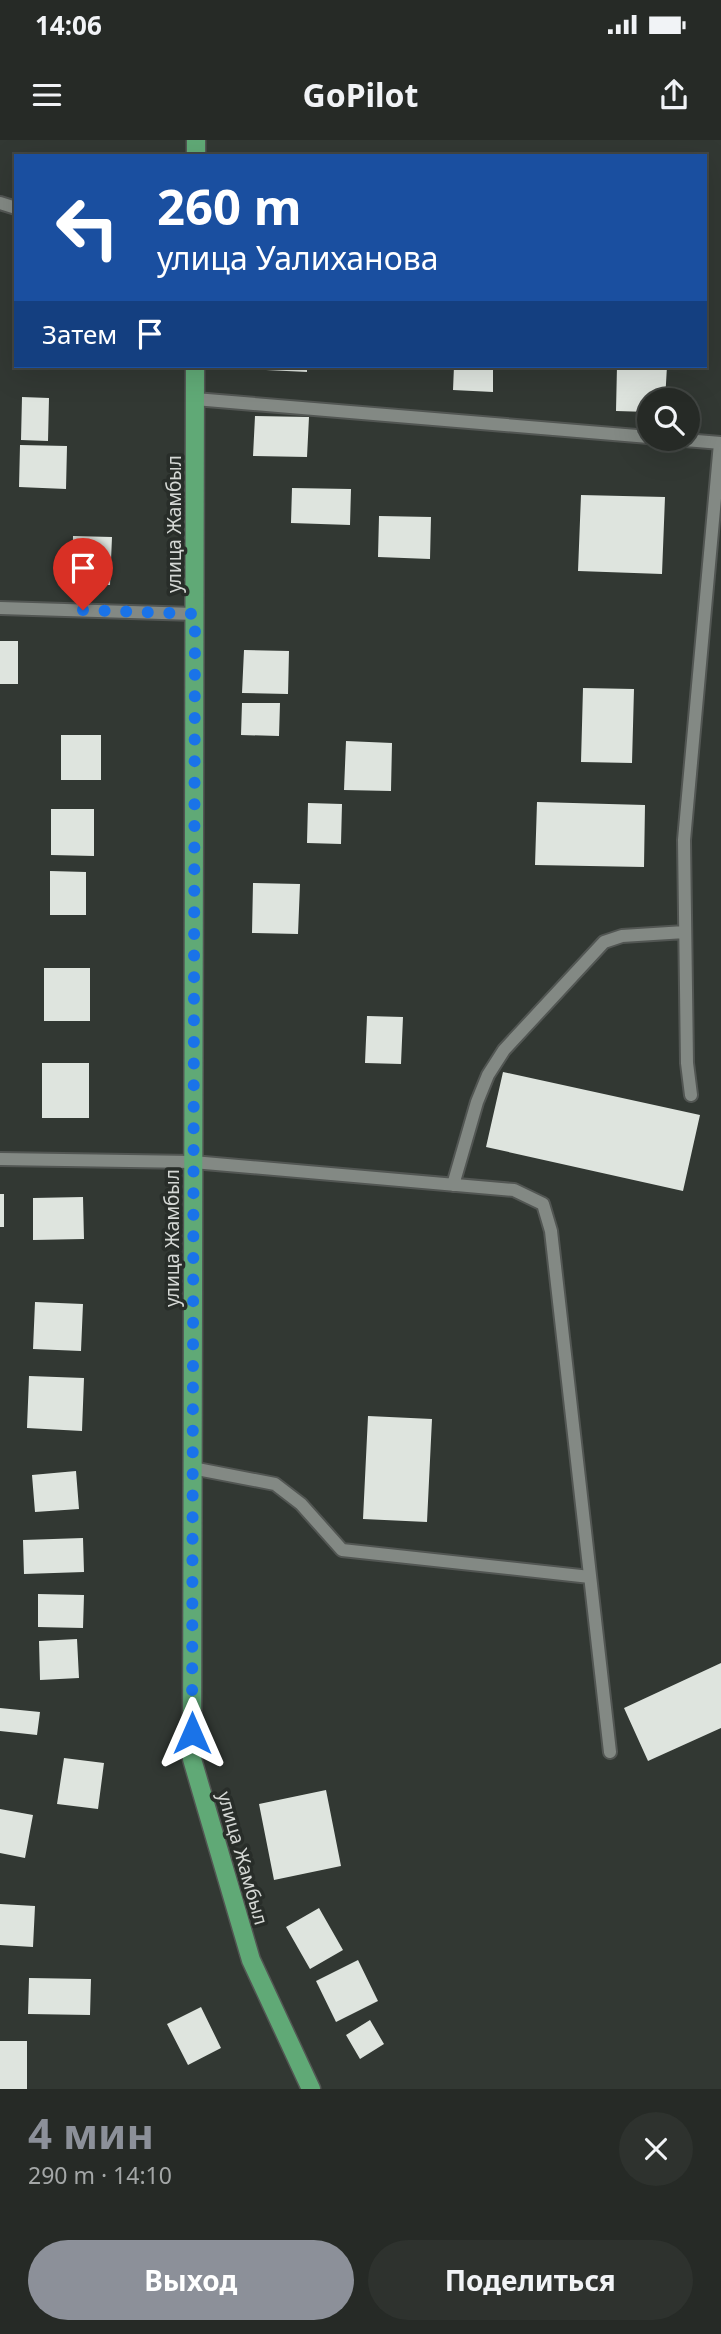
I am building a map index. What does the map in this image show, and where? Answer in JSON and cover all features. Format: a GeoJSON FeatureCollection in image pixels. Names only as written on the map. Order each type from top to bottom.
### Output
{"type":"FeatureCollection","features":[{"type":"Feature","properties":{"kind":"main road","name":"улица Жамбыл"},"geometry":{"type":"LineString","coordinates":[[195,368],[192,1759],[251,1960],[311,2089]]}},
{"type":"Feature","properties":{"kind":"street"},"geometry":{"type":"LineString","coordinates":[[195,400],[637,436]]}},
{"type":"Feature","properties":{"kind":"street"},"geometry":{"type":"LineString","coordinates":[[691,1096],[687,1063],[684,840],[720,443],[700,441]]}},
{"type":"Feature","properties":{"kind":"street"},"geometry":{"type":"LineString","coordinates":[[0,608],[195,614]]}},
{"type":"Feature","properties":{"kind":"street"},"geometry":{"type":"LineString","coordinates":[[453,1185],[477,1102],[488,1075],[504,1050],[604,942],[622,936],[685,932]]}},
{"type":"Feature","properties":{"kind":"street"},"geometry":{"type":"LineString","coordinates":[[0,1159],[193,1163],[514,1190],[543,1204],[551,1231],[610,1752]]}},
{"type":"Feature","properties":{"kind":"street"},"geometry":{"type":"LineString","coordinates":[[192,1468],[275,1485],[301,1504],[342,1550],[590,1577]]}},
{"type":"Feature","properties":{"kind":"building"},"geometry":{"type":"Polygon","coordinates":[[[307,368],[307,372],[266,370],[307,368]]]}},
{"type":"Feature","properties":{"kind":"building"},"geometry":{"type":"Polygon","coordinates":[[[454,368],[493,368],[493,392],[453,390],[454,368]]]}},
{"type":"Feature","properties":{"kind":"building"},"geometry":{"type":"Polygon","coordinates":[[[617,368],[667,368],[666,388],[637,388],[637,412],[616,411],[617,368]]]}},
{"type":"Feature","properties":{"kind":"building"},"geometry":{"type":"Polygon","coordinates":[[[22,397],[49,398],[48,441],[21,440],[22,397]]]}},
{"type":"Feature","properties":{"kind":"building"},"geometry":{"type":"Polygon","coordinates":[[[255,416],[309,417],[307,457],[253,456],[255,416]]]}},
{"type":"Feature","properties":{"kind":"building"},"geometry":{"type":"Polygon","coordinates":[[[20,445],[67,446],[66,489],[19,487],[20,445]]]}},
{"type":"Feature","properties":{"kind":"building"},"geometry":{"type":"Polygon","coordinates":[[[292,488],[351,489],[350,525],[291,523],[292,488]]]}},
{"type":"Feature","properties":{"kind":"building"},"geometry":{"type":"Polygon","coordinates":[[[581,495],[665,497],[662,574],[578,571],[581,495]]]}},
{"type":"Feature","properties":{"kind":"building"},"geometry":{"type":"Polygon","coordinates":[[[379,516],[431,517],[430,559],[378,557],[379,516]]]}},
{"type":"Feature","properties":{"kind":"building"},"geometry":{"type":"Polygon","coordinates":[[[73,536],[112,537],[110,585],[72,584],[73,536]]]}},
{"type":"Feature","properties":{"kind":"building"},"geometry":{"type":"Polygon","coordinates":[[[0,641],[18,641],[18,684],[0,684],[0,641]]]}},
{"type":"Feature","properties":{"kind":"building"},"geometry":{"type":"Polygon","coordinates":[[[244,650],[289,651],[288,694],[242,693],[244,650]]]}},
{"type":"Feature","properties":{"kind":"building"},"geometry":{"type":"Polygon","coordinates":[[[583,688],[634,689],[632,763],[581,762],[583,688]]]}},
{"type":"Feature","properties":{"kind":"building"},"geometry":{"type":"Polygon","coordinates":[[[242,703],[280,703],[279,736],[241,735],[242,703]]]}},
{"type":"Feature","properties":{"kind":"building"},"geometry":{"type":"Polygon","coordinates":[[[61,735],[101,735],[101,780],[61,780],[61,735]]]}},
{"type":"Feature","properties":{"kind":"building"},"geometry":{"type":"Polygon","coordinates":[[[346,741],[392,743],[391,791],[344,790],[346,741]]]}},
{"type":"Feature","properties":{"kind":"building"},"geometry":{"type":"Polygon","coordinates":[[[537,802],[645,805],[644,867],[535,865],[537,802]]]}},
{"type":"Feature","properties":{"kind":"building"},"geometry":{"type":"Polygon","coordinates":[[[308,803],[342,804],[341,844],[307,843],[308,803]]]}},
{"type":"Feature","properties":{"kind":"building"},"geometry":{"type":"Polygon","coordinates":[[[51,809],[94,809],[94,856],[51,855],[51,809]]]}},
{"type":"Feature","properties":{"kind":"building"},"geometry":{"type":"Polygon","coordinates":[[[50,871],[86,872],[86,915],[50,915],[50,871]]]}},
{"type":"Feature","properties":{"kind":"building"},"geometry":{"type":"Polygon","coordinates":[[[253,883],[300,884],[298,934],[252,933],[253,883]]]}},
{"type":"Feature","properties":{"kind":"building"},"geometry":{"type":"Polygon","coordinates":[[[44,968],[90,968],[90,1021],[44,1021],[44,968]]]}},
{"type":"Feature","properties":{"kind":"building"},"geometry":{"type":"Polygon","coordinates":[[[367,1016],[403,1017],[401,1064],[365,1063],[367,1016]]]}},
{"type":"Feature","properties":{"kind":"building"},"geometry":{"type":"Polygon","coordinates":[[[42,1063],[89,1063],[89,1118],[42,1118],[42,1063]]]}},
{"type":"Feature","properties":{"kind":"building"},"geometry":{"type":"Polygon","coordinates":[[[503,1072],[700,1115],[683,1191],[486,1147],[503,1072]]]}},
{"type":"Feature","properties":{"kind":"building"},"geometry":{"type":"Polygon","coordinates":[[[0,1194],[4,1194],[4,1227],[0,1227],[0,1194]]]}},
{"type":"Feature","properties":{"kind":"building"},"geometry":{"type":"Polygon","coordinates":[[[83,1197],[84,1239],[33,1240],[33,1198],[83,1197]]]}},
{"type":"Feature","properties":{"kind":"building"},"geometry":{"type":"Polygon","coordinates":[[[35,1302],[83,1304],[81,1351],[33,1349],[35,1302]]]}},
{"type":"Feature","properties":{"kind":"building"},"geometry":{"type":"Polygon","coordinates":[[[29,1376],[84,1378],[82,1431],[27,1428],[29,1376]]]}},
{"type":"Feature","properties":{"kind":"building"},"geometry":{"type":"Polygon","coordinates":[[[368,1416],[432,1419],[427,1522],[363,1519],[368,1416]]]}},
{"type":"Feature","properties":{"kind":"building"},"geometry":{"type":"Polygon","coordinates":[[[76,1471],[79,1509],[35,1512],[32,1475],[76,1471]]]}},
{"type":"Feature","properties":{"kind":"building"},"geometry":{"type":"Polygon","coordinates":[[[83,1538],[84,1572],[24,1574],[23,1540],[83,1538]]]}},
{"type":"Feature","properties":{"kind":"building"},"geometry":{"type":"Polygon","coordinates":[[[38,1594],[84,1595],[83,1628],[38,1627],[38,1594]]]}},
{"type":"Feature","properties":{"kind":"building"},"geometry":{"type":"Polygon","coordinates":[[[77,1639],[79,1678],[40,1680],[39,1641],[77,1639]]]}},
{"type":"Feature","properties":{"kind":"building"},"geometry":{"type":"Polygon","coordinates":[[[721,1663],[721,1728],[648,1761],[624,1708],[721,1663]]]}},
{"type":"Feature","properties":{"kind":"building"},"geometry":{"type":"Polygon","coordinates":[[[0,1708],[40,1712],[37,1735],[0,1731],[0,1708]]]}},
{"type":"Feature","properties":{"kind":"building"},"geometry":{"type":"Polygon","coordinates":[[[64,1758],[104,1763],[98,1809],[57,1804],[64,1758]]]}},
{"type":"Feature","properties":{"kind":"building"},"geometry":{"type":"Polygon","coordinates":[[[326,1790],[341,1866],[274,1880],[259,1804],[326,1790]]]}},
{"type":"Feature","properties":{"kind":"building"},"geometry":{"type":"Polygon","coordinates":[[[0,1809],[33,1815],[25,1858],[0,1853],[0,1809]]]}},
{"type":"Feature","properties":{"kind":"building"},"geometry":{"type":"Polygon","coordinates":[[[0,1904],[35,1906],[33,1947],[0,1945],[0,1904]]]}},
{"type":"Feature","properties":{"kind":"building"},"geometry":{"type":"Polygon","coordinates":[[[319,1908],[343,1950],[310,1969],[286,1927],[319,1908]]]}},
{"type":"Feature","properties":{"kind":"building"},"geometry":{"type":"Polygon","coordinates":[[[358,1960],[378,2001],[336,2022],[316,1981],[358,1960]]]}},
{"type":"Feature","properties":{"kind":"building"},"geometry":{"type":"Polygon","coordinates":[[[29,1978],[91,1979],[90,2015],[28,2014],[29,1978]]]}},
{"type":"Feature","properties":{"kind":"building"},"geometry":{"type":"Polygon","coordinates":[[[201,2007],[221,2048],[188,2065],[167,2024],[201,2007]]]}},
{"type":"Feature","properties":{"kind":"building"},"geometry":{"type":"Polygon","coordinates":[[[370,2020],[384,2044],[360,2059],[346,2035],[370,2020]]]}},
{"type":"Feature","properties":{"kind":"building"},"geometry":{"type":"Polygon","coordinates":[[[0,2041],[27,2041],[27,2089],[0,2089],[0,2041]]]}},
{"type":"Feature","properties":{"kind":"route"},"geometry":{"type":"LineString","coordinates":[[83,610],[195,614],[192,1733]]}}]}
